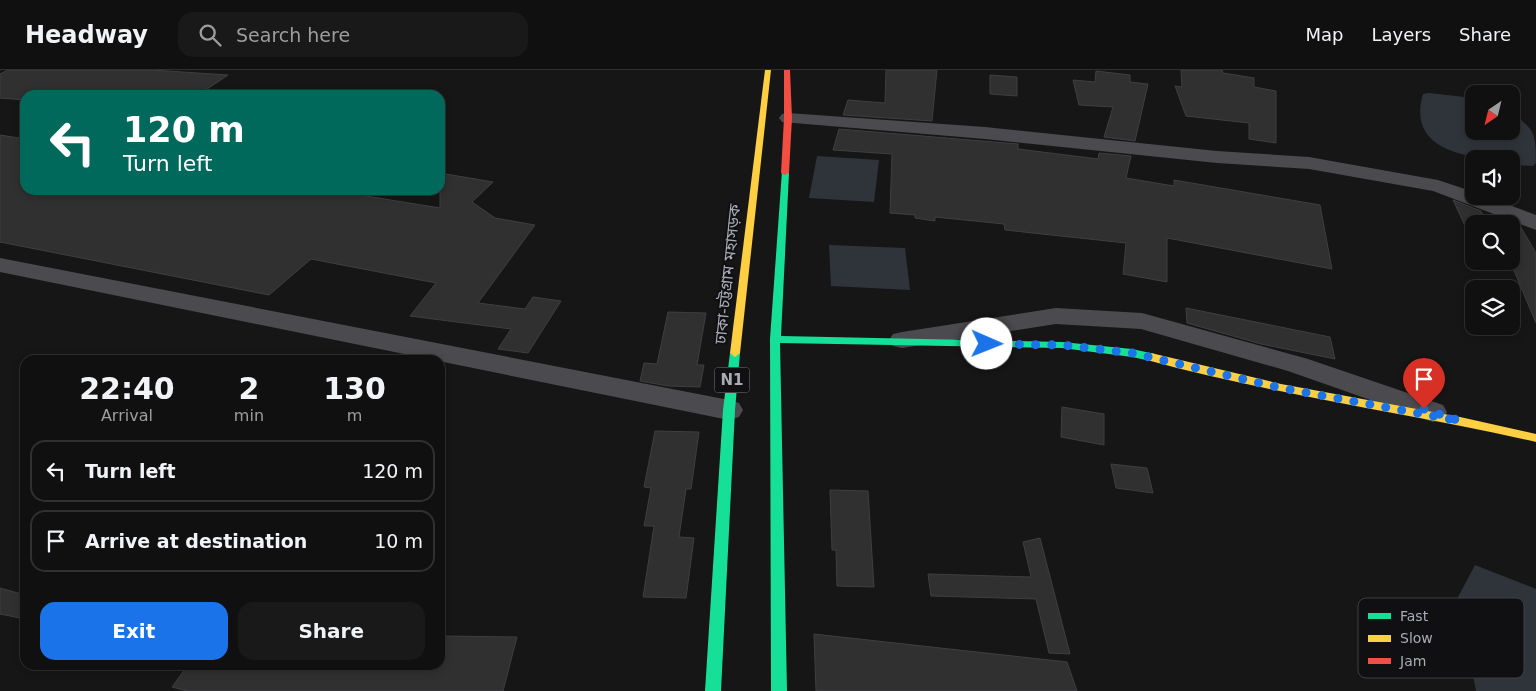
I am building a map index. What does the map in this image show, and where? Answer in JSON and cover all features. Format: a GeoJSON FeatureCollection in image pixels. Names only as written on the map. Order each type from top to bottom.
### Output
{"type":"FeatureCollection","features":[{"type":"Feature","properties":{"kind":"main road","name":"ঢাকা-চট্টগ্রাম মহাসড়ক"},"geometry":{"type":"LineString","coordinates":[[713,691],[729,410],[749,218],[768,70]]}},
{"type":"Feature","properties":{"kind":"main road"},"geometry":{"type":"LineString","coordinates":[[779,691],[775,339],[788,118],[787,70]]}},
{"type":"Feature","properties":{"kind":"main road"},"geometry":{"type":"LineString","coordinates":[[775,339],[894,342]]}},
{"type":"Feature","properties":{"kind":"main road"},"geometry":{"type":"LineString","coordinates":[[1460,421],[1536,438]]}},
{"type":"Feature","properties":{"kind":"street"},"geometry":{"type":"LineString","coordinates":[[788,118],[985,133],[1217,158],[1309,163],[1438,186],[1536,224]]}},
{"type":"Feature","properties":{"kind":"street"},"geometry":{"type":"LineString","coordinates":[[0,265],[729,410]]}},
{"type":"Feature","properties":{"kind":"street"},"geometry":{"type":"LineString","coordinates":[[894,342],[1056,316],[1142,321],[1298,365],[1460,421]]}},
{"type":"Feature","properties":{"kind":"shaded area"},"geometry":{"type":"Polygon","coordinates":[[[1423,94],[1465,97],[1465,140],[1520,140],[1520,119],[1532,133],[1536,163],[1533,166],[1520,165],[1520,150],[1465,150],[1465,155],[1445,148],[1433,140],[1424,129],[1420,113],[1423,94]]]}},
{"type":"Feature","properties":{"kind":"shaded area"},"geometry":{"type":"Polygon","coordinates":[[[817,156],[879,160],[874,202],[809,198],[817,156]]]}},
{"type":"Feature","properties":{"kind":"shaded area"},"geometry":{"type":"Polygon","coordinates":[[[829,245],[905,248],[910,290],[831,286],[829,245]]]}},
{"type":"Feature","properties":{"kind":"shaded area"},"geometry":{"type":"Polygon","coordinates":[[[1475,565],[1536,589],[1536,691],[1476,691],[1474,678],[1524,678],[1524,598],[1458,597],[1475,565]]]}},
{"type":"Feature","properties":{"kind":"building"},"geometry":{"type":"Polygon","coordinates":[[[8,70],[152,70],[228,75],[206,90],[20,90],[20,100],[0,98],[0,74],[8,70]]]}},
{"type":"Feature","properties":{"kind":"building"},"geometry":{"type":"Polygon","coordinates":[[[886,70],[937,70],[932,121],[843,115],[848,100],[885,103],[886,70]]]}},
{"type":"Feature","properties":{"kind":"building"},"geometry":{"type":"Polygon","coordinates":[[[1181,70],[1222,70],[1223,73],[1254,78],[1254,87],[1276,91],[1276,143],[1249,139],[1249,123],[1186,116],[1175,86],[1182,87],[1181,70]]]}},
{"type":"Feature","properties":{"kind":"building"},"geometry":{"type":"Polygon","coordinates":[[[1096,71],[1130,75],[1130,82],[1148,84],[1135,141],[1104,137],[1113,107],[1079,105],[1073,80],[1095,82],[1096,71]]]}},
{"type":"Feature","properties":{"kind":"building"},"geometry":{"type":"Polygon","coordinates":[[[990,75],[1017,77],[1017,96],[990,94],[990,75]]]}},
{"type":"Feature","properties":{"kind":"building"},"geometry":{"type":"Polygon","coordinates":[[[839,129],[1018,144],[1018,149],[1098,159],[1099,153],[1131,156],[1126,178],[1174,186],[1174,180],[1320,205],[1332,269],[1167,238],[1167,282],[1123,274],[1126,243],[1005,230],[1004,224],[935,217],[935,221],[915,218],[915,215],[890,213],[892,154],[833,150],[839,129]]]}},
{"type":"Feature","properties":{"kind":"building"},"geometry":{"type":"Polygon","coordinates":[[[0,135],[20,138],[20,195],[360,195],[440,208],[440,195],[445,195],[445,174],[493,182],[472,202],[495,218],[535,225],[478,303],[525,309],[533,297],[561,301],[528,353],[498,349],[511,329],[410,316],[436,283],[311,259],[269,295],[0,242],[0,135]]]}},
{"type":"Feature","properties":{"kind":"building"},"geometry":{"type":"Polygon","coordinates":[[[1453,200],[1481,211],[1483,215],[1465,215],[1465,226],[1453,200]]]}},
{"type":"Feature","properties":{"kind":"building"},"geometry":{"type":"Polygon","coordinates":[[[1520,226],[1536,253],[1536,323],[1520,285],[1520,280],[1518,280],[1514,270],[1520,270],[1520,226]]]}},
{"type":"Feature","properties":{"kind":"building"},"geometry":{"type":"Polygon","coordinates":[[[1186,308],[1330,337],[1335,359],[1261,344],[1187,323],[1186,308]]]}},
{"type":"Feature","properties":{"kind":"building"},"geometry":{"type":"Polygon","coordinates":[[[668,312],[706,313],[697,365],[704,365],[700,387],[668,386],[640,381],[644,363],[657,364],[668,312]]]}},
{"type":"Feature","properties":{"kind":"building"},"geometry":{"type":"Polygon","coordinates":[[[1062,407],[1104,414],[1104,445],[1061,437],[1062,407]]]}},
{"type":"Feature","properties":{"kind":"building"},"geometry":{"type":"Polygon","coordinates":[[[655,431],[699,432],[691,489],[686,489],[679,537],[694,538],[686,598],[643,597],[654,526],[644,526],[651,488],[644,487],[655,431]]]}},
{"type":"Feature","properties":{"kind":"building"},"geometry":{"type":"Polygon","coordinates":[[[1111,464],[1147,468],[1153,493],[1116,488],[1111,464]]]}},
{"type":"Feature","properties":{"kind":"building"},"geometry":{"type":"Polygon","coordinates":[[[830,490],[868,491],[874,587],[837,586],[836,550],[832,550],[830,490]]]}},
{"type":"Feature","properties":{"kind":"building"},"geometry":{"type":"Polygon","coordinates":[[[1040,538],[1070,654],[1049,653],[1036,599],[931,596],[928,574],[1031,577],[1023,542],[1040,538]]]}},
{"type":"Feature","properties":{"kind":"building"},"geometry":{"type":"Polygon","coordinates":[[[0,588],[20,594],[20,618],[0,614],[0,588]]]}},
{"type":"Feature","properties":{"kind":"building"},"geometry":{"type":"Polygon","coordinates":[[[814,634],[1067,662],[1077,691],[816,691],[814,634]]]}},
{"type":"Feature","properties":{"kind":"building"},"geometry":{"type":"Polygon","coordinates":[[[445,636],[517,637],[503,691],[187,691],[172,687],[184,670],[445,670],[445,636]]]}},
{"type":"Feature","properties":{"kind":"traffic: fast"},"geometry":{"type":"LineString","coordinates":[[779,691],[775,339],[785,173]]}},
{"type":"Feature","properties":{"kind":"traffic: fast"},"geometry":{"type":"LineString","coordinates":[[775,339],[1062,345],[1151,357]]}},
{"type":"Feature","properties":{"kind":"traffic: fast"},"geometry":{"type":"LineString","coordinates":[[713,691],[729,410],[735,353]]}},
{"type":"Feature","properties":{"kind":"traffic: slow"},"geometry":{"type":"LineString","coordinates":[[735,353],[768,70]]}},
{"type":"Feature","properties":{"kind":"traffic: slow"},"geometry":{"type":"LineString","coordinates":[[1151,357],[1281,388],[1460,421],[1536,438]]}},
{"type":"Feature","properties":{"kind":"traffic: jam"},"geometry":{"type":"LineString","coordinates":[[785,173],[788,118],[787,70]]}},
{"type":"Feature","properties":{"kind":"route"},"geometry":{"type":"LineString","coordinates":[[987,344],[1062,345],[1132,353],[1281,388],[1460,421],[1424,409]]}}]}
